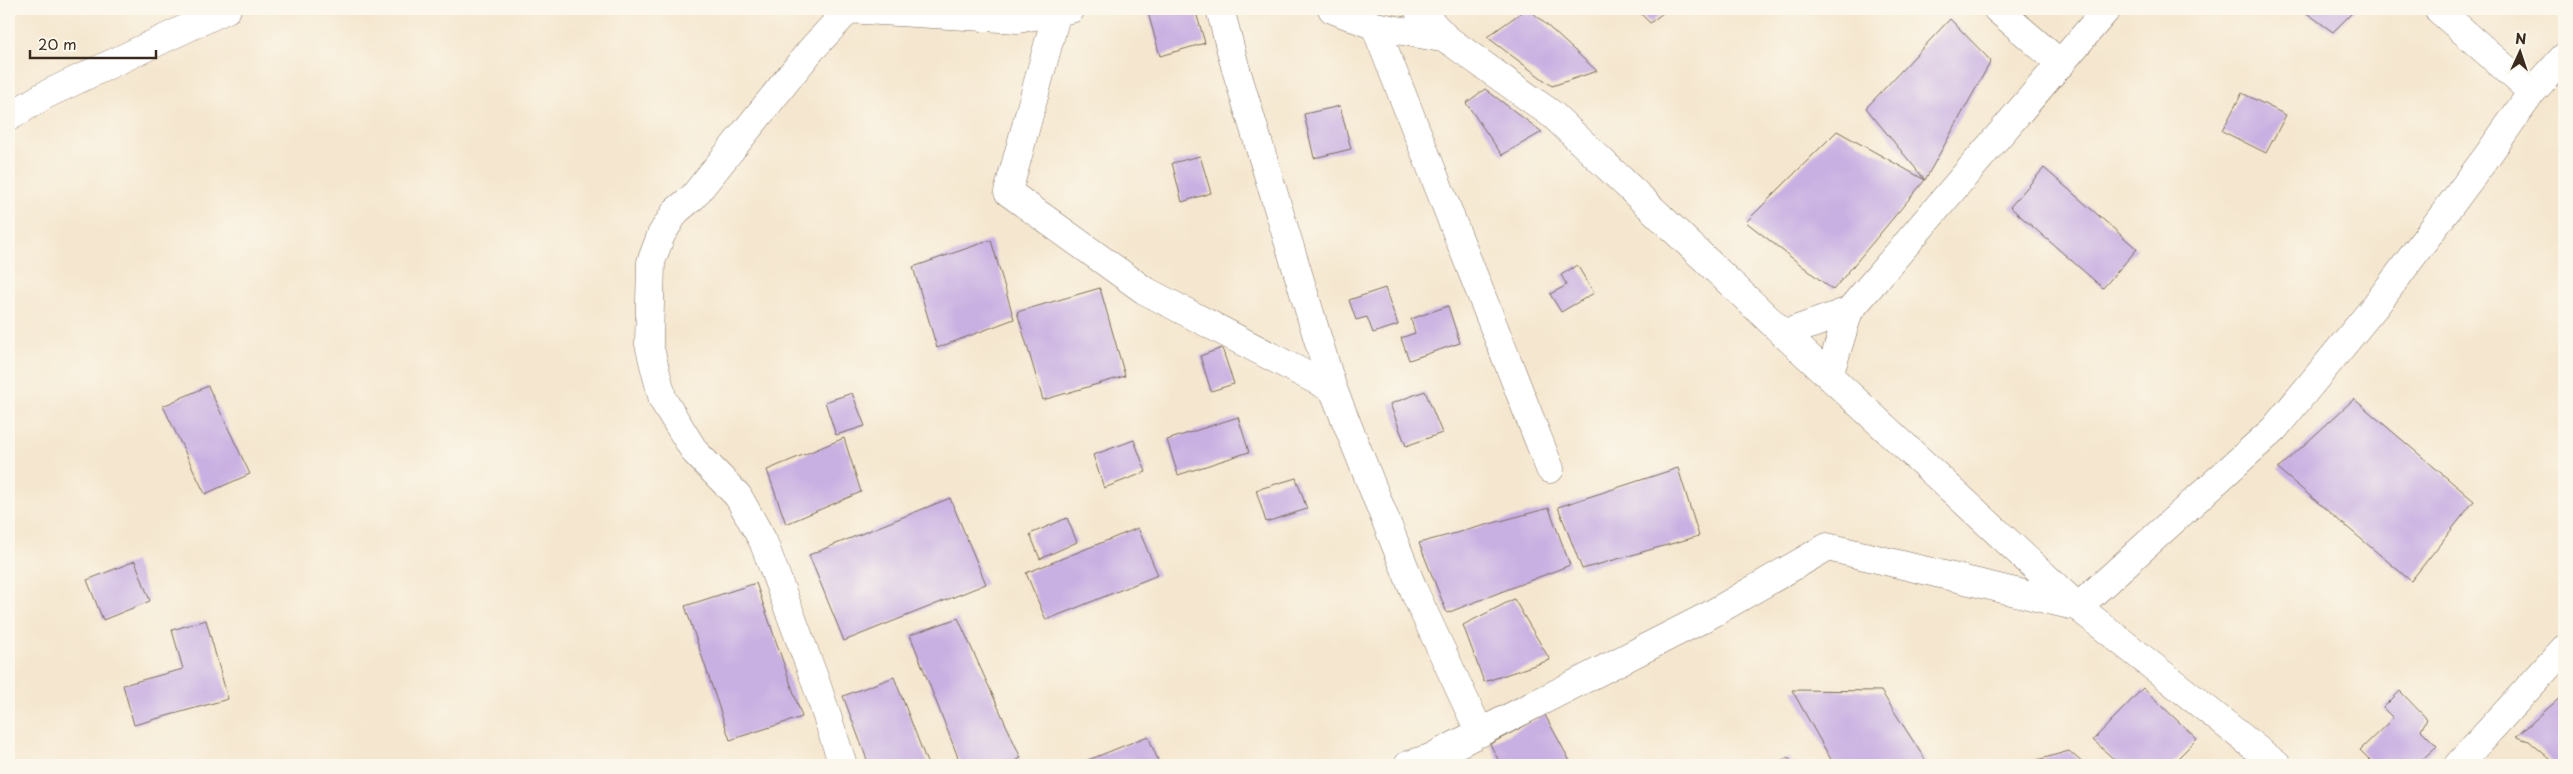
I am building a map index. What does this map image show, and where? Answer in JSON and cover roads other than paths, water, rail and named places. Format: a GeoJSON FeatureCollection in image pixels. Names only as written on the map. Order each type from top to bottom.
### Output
{"type":"FeatureCollection","features":[{"type":"Feature","properties":{"kind":"street"},"geometry":{"type":"LineString","coordinates":[[9,117],[45,95],[227,9]]}},
{"type":"Feature","properties":{"kind":"street"},"geometry":{"type":"LineString","coordinates":[[843,765],[815,680],[764,541],[738,496],[694,452],[664,400],[649,344],[649,296],[651,262],[661,235],[676,211],[693,197],[719,162],[734,147],[811,50],[848,9],[1018,19],[1064,10],[1008,192],[1144,290],[1333,388]]}},
{"type":"Feature","properties":{"kind":"street"},"geometry":{"type":"LineString","coordinates":[[1220,9],[1235,66],[1333,388],[1414,591],[1480,733]]}},
{"type":"Feature","properties":{"kind":"street"},"geometry":{"type":"LineString","coordinates":[[1332,9],[1375,26],[1447,39]]}},
{"type":"Feature","properties":{"kind":"street"},"geometry":{"type":"LineString","coordinates":[[1418,9],[1447,39],[1553,115],[1784,334],[2078,607],[2277,765]]}},
{"type":"Feature","properties":{"kind":"street"},"geometry":{"type":"LineString","coordinates":[[1997,9],[2061,64]]}},
{"type":"Feature","properties":{"kind":"street"},"geometry":{"type":"LineString","coordinates":[[1829,376],[1850,311],[2107,9]]}},
{"type":"Feature","properties":{"kind":"street"},"geometry":{"type":"LineString","coordinates":[[2438,9],[2532,92]]}},
{"type":"Feature","properties":{"kind":"street"},"geometry":{"type":"LineString","coordinates":[[1375,26],[1550,469]]}},
{"type":"Feature","properties":{"kind":"street"},"geometry":{"type":"LineString","coordinates":[[2078,607],[2274,429],[2376,305],[2485,159],[2532,92],[2564,57]]}},
{"type":"Feature","properties":{"kind":"street"},"geometry":{"type":"LineString","coordinates":[[1784,334],[1850,311]]}},
{"type":"Feature","properties":{"kind":"street"},"geometry":{"type":"LineString","coordinates":[[1424,763],[1708,616],[1827,547],[2078,607]]}},
{"type":"Feature","properties":{"kind":"street"},"geometry":{"type":"LineString","coordinates":[[2458,765],[2564,649]]}}]}
